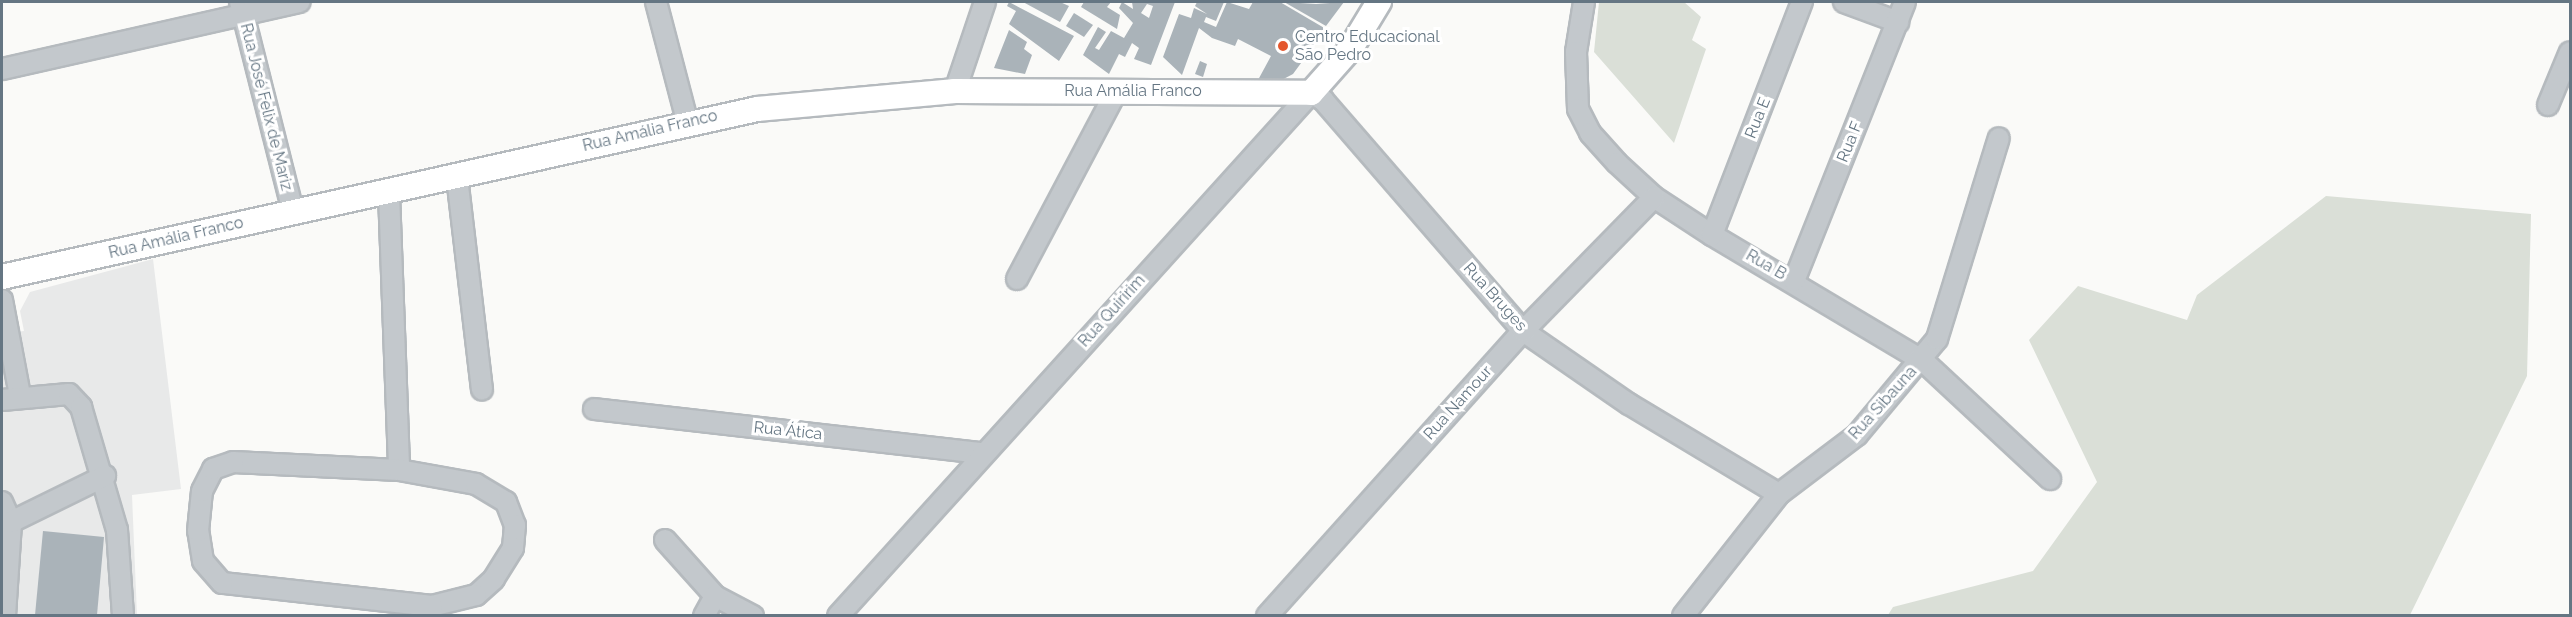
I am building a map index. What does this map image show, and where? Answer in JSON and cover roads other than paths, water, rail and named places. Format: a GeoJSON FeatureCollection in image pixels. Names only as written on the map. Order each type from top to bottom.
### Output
{"type":"FeatureCollection","features":[{"type":"Feature","properties":{"kind":"main road","name":"Rua Quiririm"},"geometry":{"type":"LineString","coordinates":[[1311,93],[1351,48],[1379,2]]}},
{"type":"Feature","properties":{"kind":"main road","name":"Rua Amália Franco"},"geometry":{"type":"LineString","coordinates":[[2,277],[292,212],[389,193],[687,120],[955,91],[1311,93]]}},
{"type":"Feature","properties":{"kind":"street"},"geometry":{"type":"LineString","coordinates":[[2,69],[242,8],[300,2]]}},
{"type":"Feature","properties":{"kind":"street"},"geometry":{"type":"LineString","coordinates":[[656,2],[687,120]]}},
{"type":"Feature","properties":{"kind":"street"},"geometry":{"type":"LineString","coordinates":[[955,91],[985,2]]}},
{"type":"Feature","properties":{"kind":"street","name":"Rua B"},"geometry":{"type":"LineString","coordinates":[[1584,2],[1576,52],[1578,109],[1590,133],[1654,197],[1922,360],[2050,479]]}},
{"type":"Feature","properties":{"kind":"street","name":"Rua E"},"geometry":{"type":"LineString","coordinates":[[1712,234],[1802,2]]}},
{"type":"Feature","properties":{"kind":"street"},"geometry":{"type":"LineString","coordinates":[[1844,2],[1899,22]]}},
{"type":"Feature","properties":{"kind":"street","name":"Rua F"},"geometry":{"type":"LineString","coordinates":[[1794,281],[1899,22],[1905,2]]}},
{"type":"Feature","properties":{"kind":"street","name":"Rua José Felix de Mariz"},"geometry":{"type":"LineString","coordinates":[[242,8],[292,212]]}},
{"type":"Feature","properties":{"kind":"street"},"geometry":{"type":"LineString","coordinates":[[2548,105],[2571,52]]}},
{"type":"Feature","properties":{"kind":"street"},"geometry":{"type":"LineString","coordinates":[[1017,279],[1116,92]]}},
{"type":"Feature","properties":{"kind":"street","name":"Rua Bruges"},"geometry":{"type":"LineString","coordinates":[[1311,93],[1323,100],[1523,330],[1629,404],[1779,494]]}},
{"type":"Feature","properties":{"kind":"street","name":"Rua Quiririm"},"geometry":{"type":"LineString","coordinates":[[838,615],[1311,93]]}},
{"type":"Feature","properties":{"kind":"street","name":"Rua Sibauna"},"geometry":{"type":"LineString","coordinates":[[1683,615],[1779,494],[1857,435],[1922,360],[1951,303],[1999,138]]}},
{"type":"Feature","properties":{"kind":"street"},"geometry":{"type":"LineString","coordinates":[[457,177],[482,390]]}},
{"type":"Feature","properties":{"kind":"street"},"geometry":{"type":"LineString","coordinates":[[389,193],[399,470]]}},
{"type":"Feature","properties":{"kind":"street","name":"Rua Namour"},"geometry":{"type":"LineString","coordinates":[[1267,615],[1523,330],[1654,197]]}},
{"type":"Feature","properties":{"kind":"street"},"geometry":{"type":"LineString","coordinates":[[2,300],[11,398],[74,398],[105,476],[117,530],[123,615]]}},
{"type":"Feature","properties":{"kind":"street","name":"Rua Ática"},"geometry":{"type":"LineString","coordinates":[[594,409],[983,453]]}},
{"type":"Feature","properties":{"kind":"street"},"geometry":{"type":"LineString","coordinates":[[221,464],[399,470],[476,484],[506,502],[515,525],[513,548],[494,579],[476,595],[432,606],[244,588],[222,583],[203,561],[198,531],[202,491],[221,464]]}},
{"type":"Feature","properties":{"kind":"street"},"geometry":{"type":"LineString","coordinates":[[11,522],[105,476]]}},
{"type":"Feature","properties":{"kind":"street"},"geometry":{"type":"LineString","coordinates":[[2,502],[11,522],[5,615]]}},
{"type":"Feature","properties":{"kind":"street"},"geometry":{"type":"LineString","coordinates":[[665,540],[715,596],[753,615]]}},
{"type":"Feature","properties":{"kind":"street"},"geometry":{"type":"LineString","coordinates":[[704,615],[715,596]]}},
{"type":"Feature","properties":{"kind":"place","name":"Centro Educacional São Pedro"},"geometry":{"type":"Point","coordinates":[1283,46]}}]}
